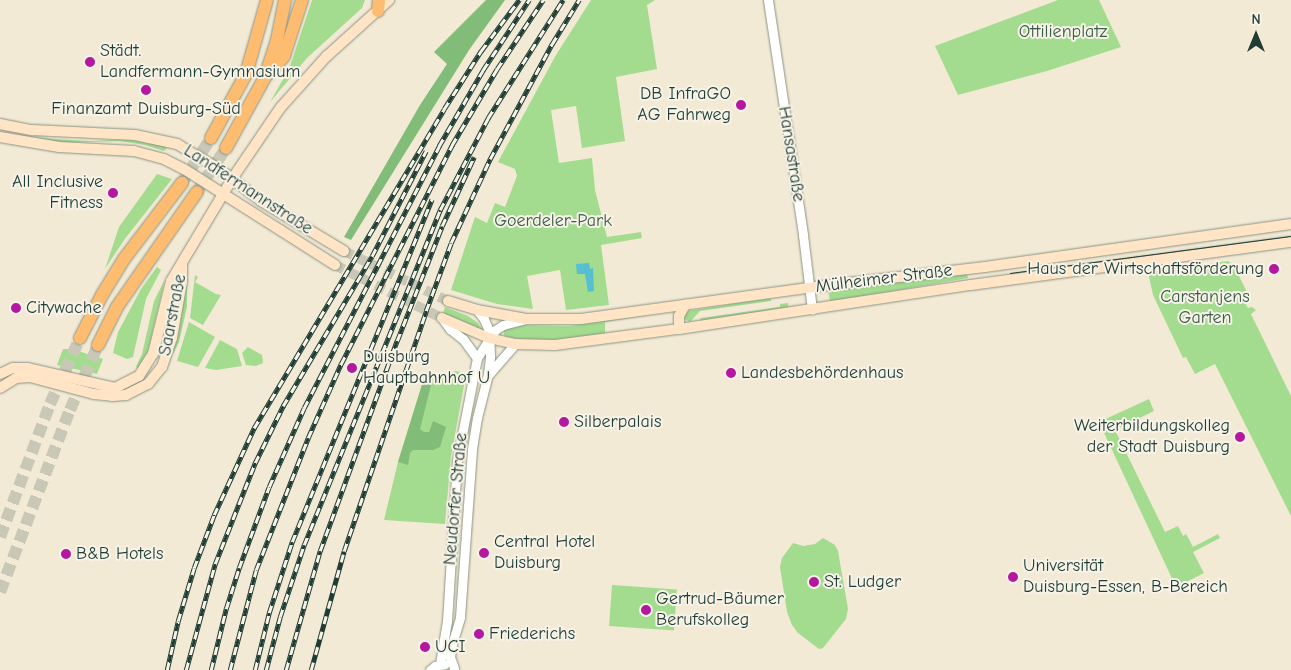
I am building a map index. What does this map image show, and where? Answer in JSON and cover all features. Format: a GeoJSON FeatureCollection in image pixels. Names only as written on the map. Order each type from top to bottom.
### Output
{"type":"FeatureCollection","features":[{"type":"Feature","properties":{"kind":"highway"},"geometry":{"type":"LineString","coordinates":[[211,138],[246,74],[267,0]]}},
{"type":"Feature","properties":{"kind":"highway"},"geometry":{"type":"LineString","coordinates":[[226,148],[265,78],[277,40],[285,0]]}},
{"type":"Feature","properties":{"kind":"highway"},"geometry":{"type":"LineString","coordinates":[[265,78],[284,56],[302,0]]}},
{"type":"Feature","properties":{"kind":"highway"},"geometry":{"type":"LineString","coordinates":[[80,338],[102,295],[124,259],[182,183]]}},
{"type":"Feature","properties":{"kind":"highway"},"geometry":{"type":"LineString","coordinates":[[98,345],[117,307],[197,192]]}},
{"type":"Feature","properties":{"kind":"main road","name":"Saarstraße"},"geometry":{"type":"LineString","coordinates":[[109,392],[139,376],[150,361],[157,342],[171,280],[221,195],[281,108],[327,56],[379,6],[389,0]]}},
{"type":"Feature","properties":{"kind":"main road","name":"Landfermannstraße"},"geometry":{"type":"LineString","coordinates":[[0,124],[32,130],[135,135],[157,138],[177,144],[232,179],[261,201],[344,251]]}},
{"type":"Feature","properties":{"kind":"main road","name":"Landfermannstraße"},"geometry":{"type":"LineString","coordinates":[[0,137],[36,144],[110,148],[146,154],[184,170],[335,265]]}},
{"type":"Feature","properties":{"kind":"main road","name":"Mülheimer Straße"},"geometry":{"type":"LineString","coordinates":[[477,310],[526,319],[581,319],[808,288],[985,267],[1291,224]]}},
{"type":"Feature","properties":{"kind":"main road","name":"Mülheimer Straße"},"geometry":{"type":"LineString","coordinates":[[490,338],[515,344],[555,345],[679,329],[967,285],[1291,242]]}},
{"type":"Feature","properties":{"kind":"main road","name":"Saarstraße"},"geometry":{"type":"LineString","coordinates":[[109,392],[126,395],[148,384],[163,365],[172,338],[182,282],[182,264]]}},
{"type":"Feature","properties":{"kind":"main road"},"geometry":{"type":"LineString","coordinates":[[448,301],[477,310]]}},
{"type":"Feature","properties":{"kind":"main road"},"geometry":{"type":"LineString","coordinates":[[679,329],[679,316],[685,305]]}},
{"type":"Feature","properties":{"kind":"main road"},"geometry":{"type":"LineString","coordinates":[[442,318],[490,338]]}},
{"type":"Feature","properties":{"kind":"main road"},"geometry":{"type":"LineString","coordinates":[[0,374],[12,368],[33,368],[109,392]]}},
{"type":"Feature","properties":{"kind":"main road"},"geometry":{"type":"LineString","coordinates":[[0,388],[10,380],[20,377],[42,379],[109,392]]}},
{"type":"Feature","properties":{"kind":"street","name":"Hansastraße"},"geometry":{"type":"LineString","coordinates":[[768,0],[803,235],[812,309]]}},
{"type":"Feature","properties":{"kind":"street"},"geometry":{"type":"LineString","coordinates":[[477,310],[487,325],[490,338]]}},
{"type":"Feature","properties":{"kind":"street"},"geometry":{"type":"LineString","coordinates":[[442,318],[450,329],[463,339],[477,358]]}},
{"type":"Feature","properties":{"kind":"street","name":"Neudorfer Straße"},"geometry":{"type":"LineString","coordinates":[[440,664],[446,621],[457,460],[477,358],[495,330],[503,325],[526,319]]}},
{"type":"Feature","properties":{"kind":"street","name":"Neudorfer Straße"},"geometry":{"type":"LineString","coordinates":[[455,669],[450,657],[460,617],[473,435],[488,374],[490,338]]}},
{"type":"Feature","properties":{"kind":"street","name":"Neudorfer Straße"},"geometry":{"type":"LineString","coordinates":[[488,374],[515,344]]}},
{"type":"Feature","properties":{"kind":"street"},"geometry":{"type":"LineString","coordinates":[[430,670],[440,664],[455,669]]}},
{"type":"Feature","properties":{"kind":"green space"},"geometry":{"type":"Polygon","coordinates":[[[312,0],[365,0],[362,8],[307,58],[270,102],[289,69],[312,0]]]}},
{"type":"Feature","properties":{"kind":"green space"},"geometry":{"type":"Polygon","coordinates":[[[486,0],[505,0],[469,50],[351,240],[344,237],[420,105],[447,64],[434,52],[486,0]]]}},
{"type":"Feature","properties":{"kind":"green space","name":"Goerdeler-Park"},"geometry":{"type":"Polygon","coordinates":[[[591,0],[655,0],[647,5],[657,69],[616,77],[625,141],[582,148],[576,106],[551,110],[559,163],[592,158],[595,190],[607,237],[641,232],[642,238],[601,245],[609,305],[566,310],[560,270],[527,276],[533,309],[497,304],[451,290],[475,217],[487,223],[495,203],[505,207],[517,176],[515,169],[498,162],[556,55],[591,0]]]}},
{"type":"Feature","properties":{"kind":"green space","name":"Ottilienplatz"},"geometry":{"type":"Polygon","coordinates":[[[1058,0],[1099,0],[1121,47],[1047,71],[958,95],[935,46],[1058,0]]]}},
{"type":"Feature","properties":{"kind":"green space"},"geometry":{"type":"Polygon","coordinates":[[[24,137],[89,141],[134,139],[168,147],[164,151],[145,145],[120,141],[59,143],[24,137]]]}},
{"type":"Feature","properties":{"kind":"green space"},"geometry":{"type":"Polygon","coordinates":[[[157,174],[172,179],[124,240],[105,269],[119,227],[157,174]]]}},
{"type":"Feature","properties":{"kind":"green space","name":"Carstanjens Garten"},"geometry":{"type":"Polygon","coordinates":[[[1228,261],[1233,264],[1250,298],[1246,305],[1248,308],[1252,307],[1256,310],[1251,314],[1291,396],[1291,516],[1215,364],[1195,374],[1186,357],[1183,358],[1153,295],[1148,272],[1228,261]]]}},
{"type":"Feature","properties":{"kind":"green space"},"geometry":{"type":"Polygon","coordinates":[[[157,267],[161,270],[146,299],[133,357],[127,359],[113,353],[118,332],[141,289],[157,267]]]}},
{"type":"Feature","properties":{"kind":"green space"},"geometry":{"type":"Polygon","coordinates":[[[967,274],[968,278],[830,302],[828,289],[967,274]]]}},
{"type":"Feature","properties":{"kind":"green space"},"geometry":{"type":"Polygon","coordinates":[[[195,275],[198,277],[195,282],[221,295],[203,325],[190,318],[195,275]]]}},
{"type":"Feature","properties":{"kind":"green space"},"geometry":{"type":"Polygon","coordinates":[[[165,279],[148,351],[138,368],[136,367],[142,354],[154,301],[165,279]]]}},
{"type":"Feature","properties":{"kind":"green space"},"geometry":{"type":"Polygon","coordinates":[[[187,283],[187,307],[179,342],[172,356],[187,283]]]}},
{"type":"Feature","properties":{"kind":"green space"},"geometry":{"type":"Polygon","coordinates":[[[771,298],[771,301],[700,311],[690,322],[684,319],[687,311],[771,298]]]}},
{"type":"Feature","properties":{"kind":"green space"},"geometry":{"type":"Polygon","coordinates":[[[788,303],[788,307],[699,322],[701,318],[780,307],[780,304],[788,303]]]}},
{"type":"Feature","properties":{"kind":"green space"},"geometry":{"type":"Polygon","coordinates":[[[445,307],[468,316],[478,323],[482,330],[443,314],[445,307]]]}},
{"type":"Feature","properties":{"kind":"green space"},"geometry":{"type":"Polygon","coordinates":[[[654,314],[605,322],[605,334],[550,341],[505,338],[503,329],[517,325],[569,326],[654,314]]]}},
{"type":"Feature","properties":{"kind":"green space"},"geometry":{"type":"Polygon","coordinates":[[[189,322],[215,337],[198,367],[177,361],[189,322]]]}},
{"type":"Feature","properties":{"kind":"green space"},"geometry":{"type":"Polygon","coordinates":[[[220,340],[237,349],[242,366],[216,370],[205,368],[220,340]]]}},
{"type":"Feature","properties":{"kind":"green space"},"geometry":{"type":"Polygon","coordinates":[[[248,347],[262,355],[263,363],[256,366],[246,365],[242,353],[248,347]]]}},
{"type":"Feature","properties":{"kind":"green space"},"geometry":{"type":"Polygon","coordinates":[[[63,349],[72,349],[103,359],[97,374],[57,365],[63,349]]]}},
{"type":"Feature","properties":{"kind":"green space"},"geometry":{"type":"Polygon","coordinates":[[[456,371],[464,373],[465,380],[451,456],[445,524],[384,520],[398,462],[425,375],[428,372],[434,377],[456,371]]]}},
{"type":"Feature","properties":{"kind":"green space"},"geometry":{"type":"Polygon","coordinates":[[[428,372],[433,377],[420,429],[424,432],[429,432],[433,421],[446,427],[440,447],[433,450],[413,450],[410,453],[408,465],[398,462],[425,375],[428,372]]]}},
{"type":"Feature","properties":{"kind":"green space"},"geometry":{"type":"Polygon","coordinates":[[[1149,399],[1154,411],[1115,430],[1165,532],[1178,526],[1183,536],[1186,534],[1193,547],[1218,534],[1220,538],[1193,552],[1204,573],[1176,587],[1099,422],[1149,399]]]}},
{"type":"Feature","properties":{"kind":"green space"},"geometry":{"type":"Polygon","coordinates":[[[823,538],[835,545],[838,551],[848,609],[846,619],[823,648],[819,649],[798,633],[792,625],[787,612],[780,567],[782,558],[793,543],[803,546],[815,544],[823,538]]]}},
{"type":"Feature","properties":{"kind":"green space"},"geometry":{"type":"Polygon","coordinates":[[[612,585],[677,590],[674,630],[609,626],[612,585]]]}},
{"type":"Feature","properties":{"kind":"water"},"geometry":{"type":"Polygon","coordinates":[[[589,263],[590,269],[593,268],[594,291],[588,292],[585,274],[577,274],[576,264],[589,263]]]}},
{"type":"Feature","properties":{"kind":"tunnel"},"geometry":{"type":"LineString","coordinates":[[182,183],[211,138]]}},
{"type":"Feature","properties":{"kind":"tunnel"},"geometry":{"type":"LineString","coordinates":[[197,192],[226,148]]}},
{"type":"Feature","properties":{"kind":"tunnel"},"geometry":{"type":"LineString","coordinates":[[344,251],[448,301]]}},
{"type":"Feature","properties":{"kind":"tunnel"},"geometry":{"type":"LineString","coordinates":[[335,265],[442,318]]}},
{"type":"Feature","properties":{"kind":"tunnel"},"geometry":{"type":"LineString","coordinates":[[0,537],[50,404],[80,338]]}},
{"type":"Feature","properties":{"kind":"tunnel"},"geometry":{"type":"LineString","coordinates":[[0,592],[70,410],[98,345]]}},
{"type":"Feature","properties":{"kind":"tram line"},"geometry":{"type":"LineString","coordinates":[[1010,273],[1291,236]]}},
{"type":"Feature","properties":{"kind":"railway"},"geometry":{"type":"LineString","coordinates":[[167,670],[178,621],[194,568],[214,515],[254,428],[444,109],[481,51],[519,0]]}},
{"type":"Feature","properties":{"kind":"railway"},"geometry":{"type":"LineString","coordinates":[[211,670],[226,609],[239,568],[269,487],[304,408],[439,146],[483,70],[529,0]]}},
{"type":"Feature","properties":{"kind":"railway"},"geometry":{"type":"LineString","coordinates":[[230,670],[256,570],[308,438],[341,364],[452,145],[497,69],[543,0]]}},
{"type":"Feature","properties":{"kind":"railway"},"geometry":{"type":"LineString","coordinates":[[266,670],[280,617],[304,545],[440,210],[488,118],[563,0]]}},
{"type":"Feature","properties":{"kind":"railway"},"geometry":{"type":"LineString","coordinates":[[311,670],[344,551],[451,243],[490,159],[552,44],[579,0]]}},
{"type":"Feature","properties":{"kind":"railway"},"geometry":{"type":"LineString","coordinates":[[186,670],[215,564],[255,463],[283,406],[372,256],[426,151]]}},
{"type":"Feature","properties":{"kind":"railway"},"geometry":{"type":"LineString","coordinates":[[286,670],[320,551],[397,341],[442,226],[474,157]]}},
{"type":"Feature","properties":{"kind":"railway"},"geometry":{"type":"LineString","coordinates":[[255,670],[269,613],[292,542],[432,199]]}},
{"type":"Feature","properties":{"kind":"place","name":"Städt. Landfermann-Gymnasium"},"geometry":{"type":"Point","coordinates":[90,62]}},
{"type":"Feature","properties":{"kind":"place","name":"Finanzamt Duisburg-Süd"},"geometry":{"type":"Point","coordinates":[146,90]}},
{"type":"Feature","properties":{"kind":"place","name":"DB InfraGO AG Fahrweg"},"geometry":{"type":"Point","coordinates":[741,105]}},
{"type":"Feature","properties":{"kind":"place","name":"All Inclusive Fitness"},"geometry":{"type":"Point","coordinates":[113,193]}},
{"type":"Feature","properties":{"kind":"place","name":"Haus der Wirtschaftsförderung"},"geometry":{"type":"Point","coordinates":[1274,269]}},
{"type":"Feature","properties":{"kind":"place","name":"Citywache"},"geometry":{"type":"Point","coordinates":[16,308]}},
{"type":"Feature","properties":{"kind":"place","name":"Duisburg Hauptbahnhof U"},"geometry":{"type":"Point","coordinates":[352,368]}},
{"type":"Feature","properties":{"kind":"place","name":"Landesbehördenhaus"},"geometry":{"type":"Point","coordinates":[731,373]}},
{"type":"Feature","properties":{"kind":"place","name":"Silberpalais"},"geometry":{"type":"Point","coordinates":[564,422]}},
{"type":"Feature","properties":{"kind":"place","name":"Weiterbildungskolleg der Stadt Duisburg"},"geometry":{"type":"Point","coordinates":[1240,437]}},
{"type":"Feature","properties":{"kind":"place","name":"Central Hotel Duisburg"},"geometry":{"type":"Point","coordinates":[484,553]}},
{"type":"Feature","properties":{"kind":"place","name":"B&B Hotels"},"geometry":{"type":"Point","coordinates":[66,554]}},
{"type":"Feature","properties":{"kind":"place","name":"Universität Duisburg-Essen, B-Bereich"},"geometry":{"type":"Point","coordinates":[1013,577]}},
{"type":"Feature","properties":{"kind":"place","name":"St. Ludger"},"geometry":{"type":"Point","coordinates":[814,582]}},
{"type":"Feature","properties":{"kind":"place","name":"Gertrud-Bäumer Berufskolleg"},"geometry":{"type":"Point","coordinates":[646,610]}},
{"type":"Feature","properties":{"kind":"place","name":"Friederichs"},"geometry":{"type":"Point","coordinates":[479,634]}},
{"type":"Feature","properties":{"kind":"place","name":"UCI"},"geometry":{"type":"Point","coordinates":[425,647]}}]}
